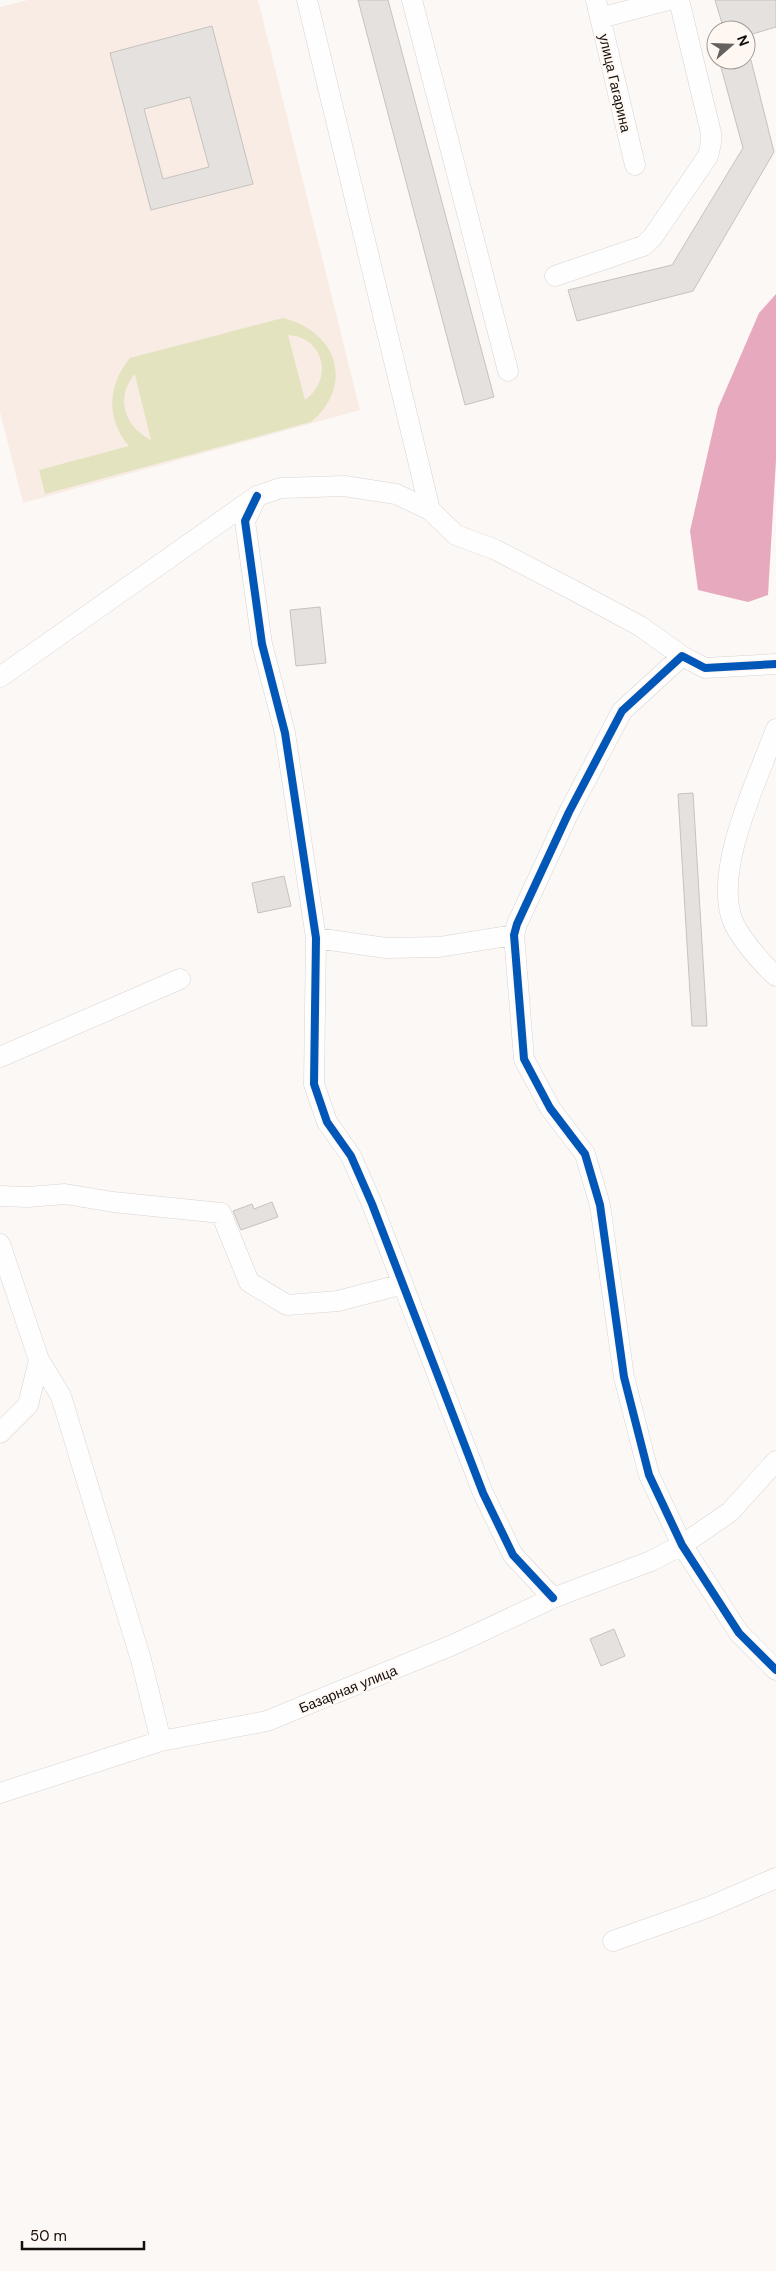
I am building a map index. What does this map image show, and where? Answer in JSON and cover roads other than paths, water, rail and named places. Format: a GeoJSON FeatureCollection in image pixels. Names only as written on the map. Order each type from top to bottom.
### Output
{"type":"FeatureCollection","features":[{"type":"Feature","properties":{"kind":"street"},"geometry":{"type":"LineString","coordinates":[[307,0],[430,510]]}},
{"type":"Feature","properties":{"kind":"street"},"geometry":{"type":"LineString","coordinates":[[412,0],[508,371]]}},
{"type":"Feature","properties":{"kind":"street"},"geometry":{"type":"LineString","coordinates":[[598,9],[668,0]]}},
{"type":"Feature","properties":{"kind":"street"},"geometry":{"type":"LineString","coordinates":[[555,276],[643,246],[652,238],[708,156],[711,133],[680,0]]}},
{"type":"Feature","properties":{"kind":"street","name":"улица Гагарина"},"geometry":{"type":"LineString","coordinates":[[598,9],[635,165]]}},
{"type":"Feature","properties":{"kind":"street"},"geometry":{"type":"LineString","coordinates":[[0,677],[257,496],[281,488],[344,486],[396,494],[430,510],[456,535],[494,549],[571,589],[640,626],[682,656],[705,668],[776,664]]}},
{"type":"Feature","properties":{"kind":"street"},"geometry":{"type":"LineString","coordinates":[[257,496],[245,521],[246,530],[262,644],[285,732],[316,938],[314,1084],[327,1122],[355,1164],[483,1493],[513,1555],[554,1598]]}},
{"type":"Feature","properties":{"kind":"street"},"geometry":{"type":"LineString","coordinates":[[682,656],[622,711],[569,812],[514,935],[524,1058],[550,1108],[585,1154],[600,1205],[624,1377],[649,1475],[682,1545],[738,1633],[776,1670]]}},
{"type":"Feature","properties":{"kind":"street"},"geometry":{"type":"LineString","coordinates":[[776,729],[733,842],[727,896],[732,920],[762,964],[776,976]]}},
{"type":"Feature","properties":{"kind":"street"},"geometry":{"type":"LineString","coordinates":[[316,938],[386,948],[440,947],[514,935]]}},
{"type":"Feature","properties":{"kind":"street"},"geometry":{"type":"LineString","coordinates":[[0,1057],[180,979]]}},
{"type":"Feature","properties":{"kind":"street"},"geometry":{"type":"LineString","coordinates":[[0,1196],[28,1197],[65,1194],[113,1202],[221,1213],[249,1282],[287,1305],[338,1301],[403,1284]]}},
{"type":"Feature","properties":{"kind":"street"},"geometry":{"type":"LineString","coordinates":[[0,1244],[39,1360],[61,1396],[141,1660],[161,1742]]}},
{"type":"Feature","properties":{"kind":"street"},"geometry":{"type":"LineString","coordinates":[[0,1434],[28,1404],[39,1360]]}},
{"type":"Feature","properties":{"kind":"street","name":"Базарная улица"},"geometry":{"type":"LineString","coordinates":[[0,1793],[161,1742],[267,1722],[455,1644],[554,1598],[651,1561],[682,1545],[730,1512],[776,1461]]}},
{"type":"Feature","properties":{"kind":"street"},"geometry":{"type":"LineString","coordinates":[[613,1941],[709,1907],[776,1878]]}}]}
